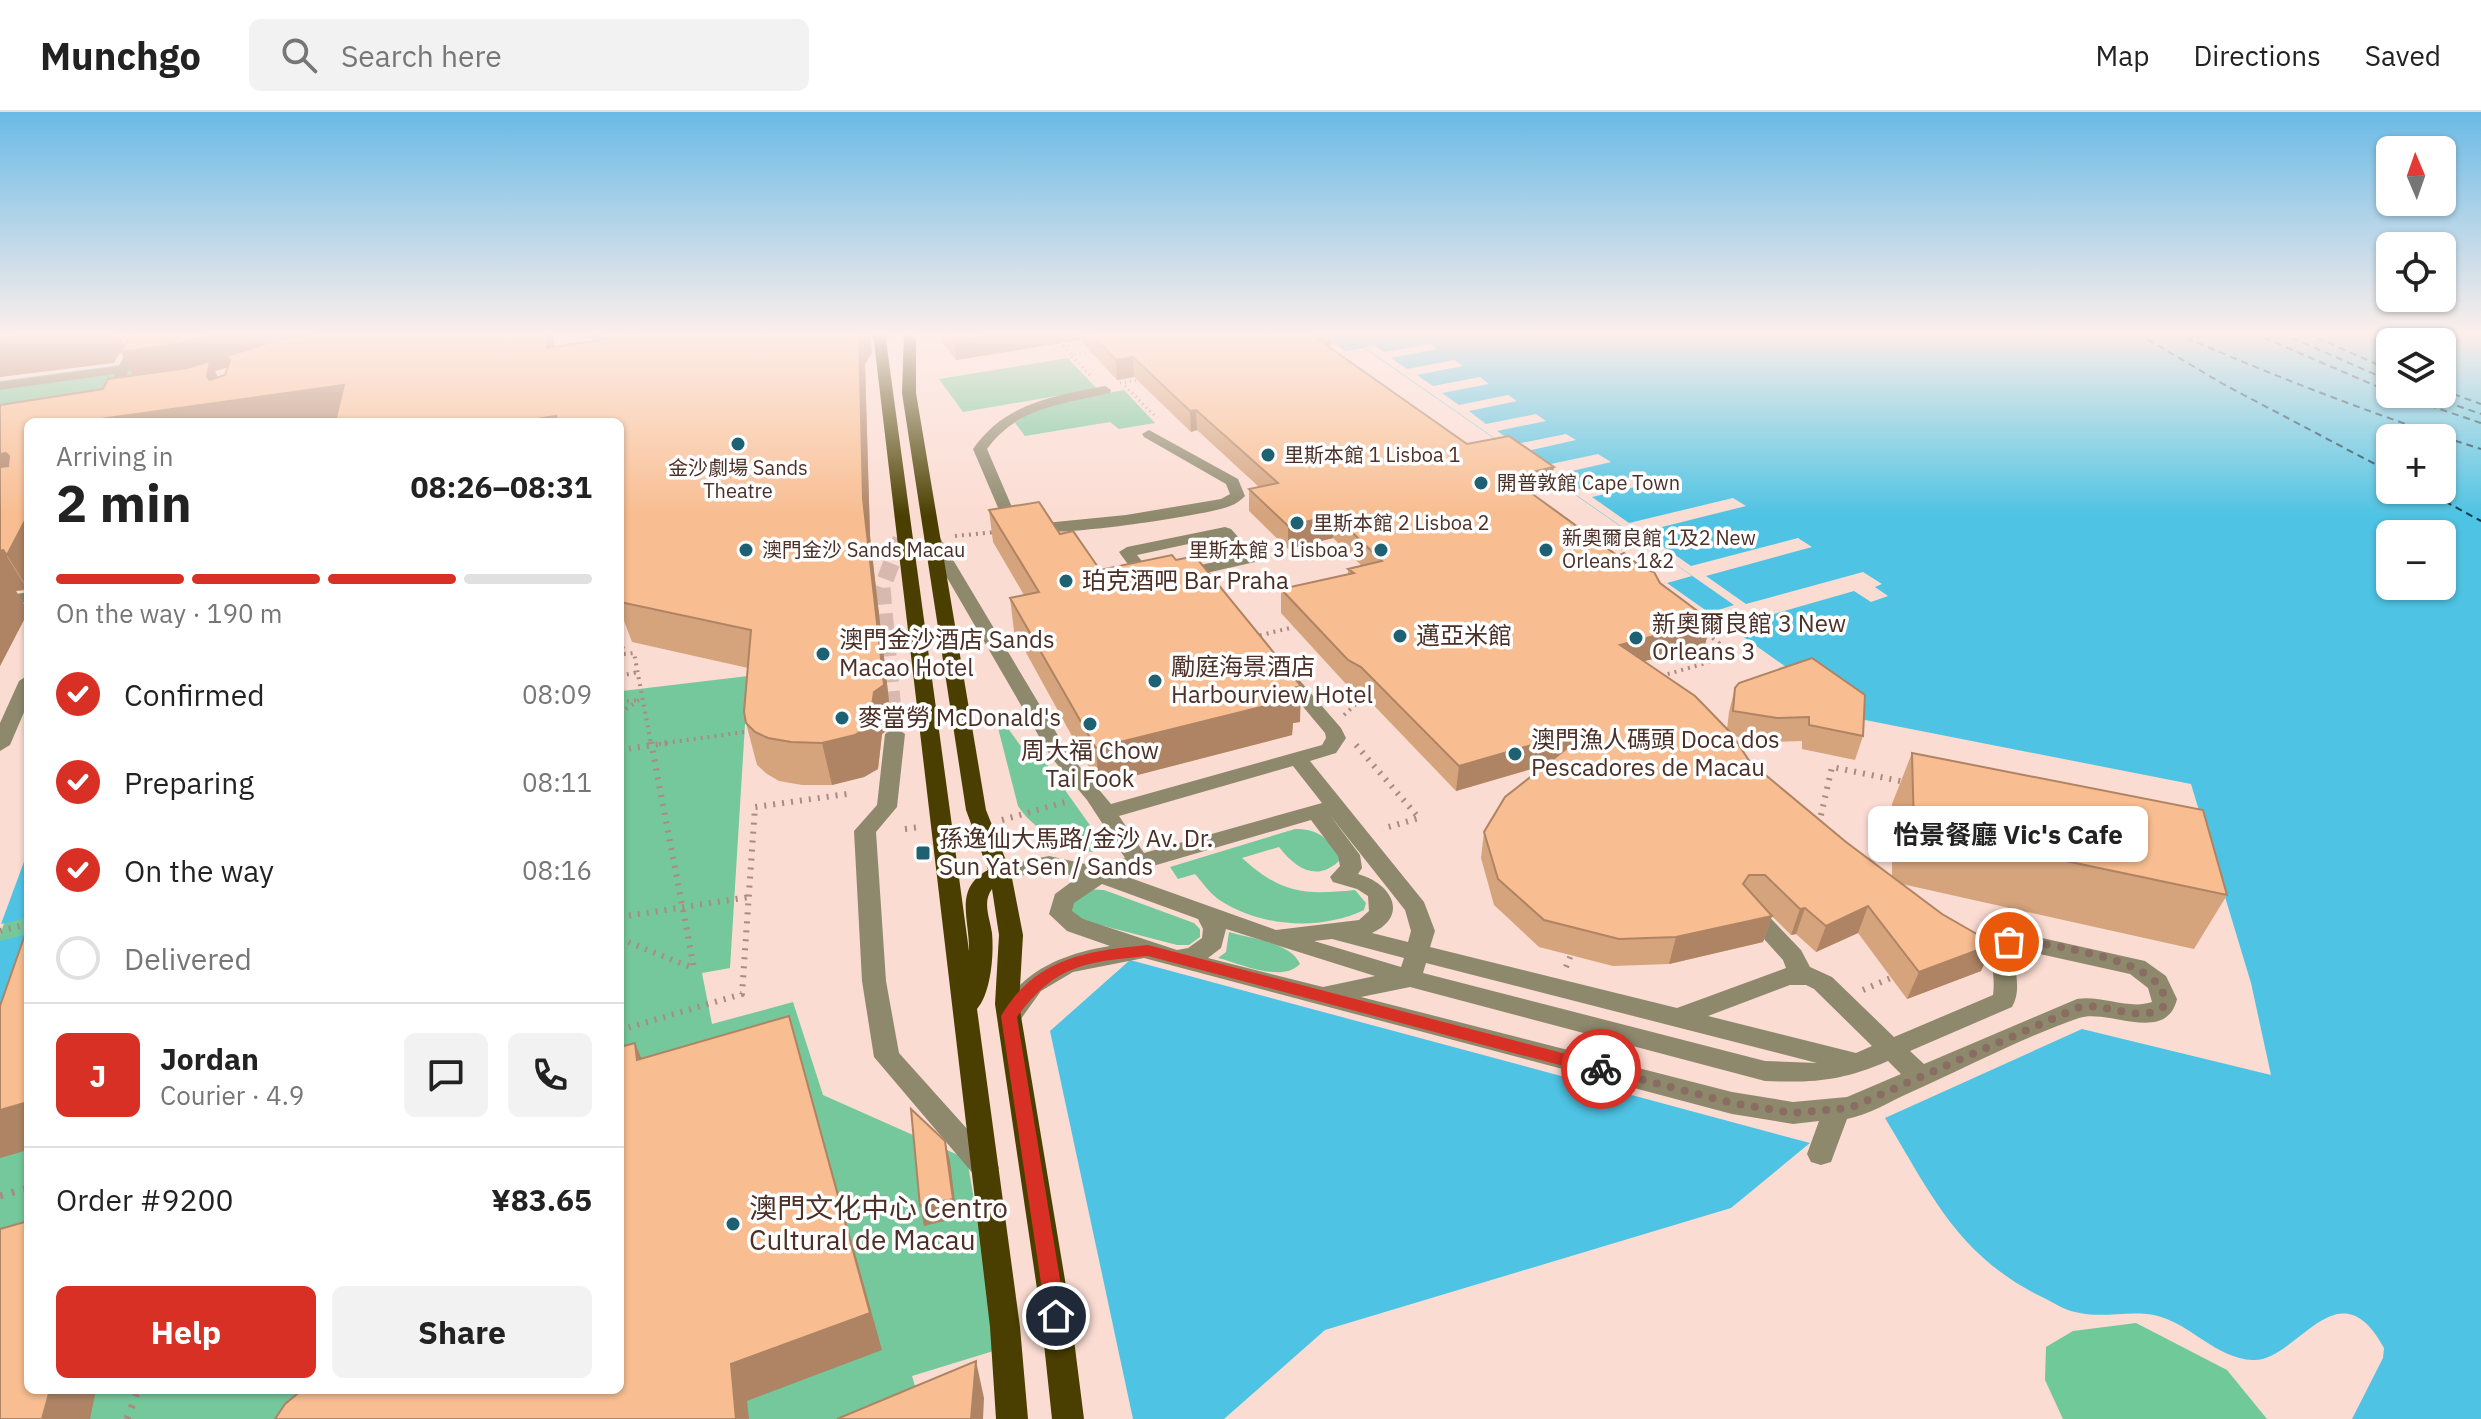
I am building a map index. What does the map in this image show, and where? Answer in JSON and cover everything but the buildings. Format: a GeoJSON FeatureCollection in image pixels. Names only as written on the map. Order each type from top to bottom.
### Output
{"type":"FeatureCollection","features":[{"type":"Feature","properties":{"kind":"main road"},"geometry":{"type":"LineString","coordinates":[[887,394],[1011,1373],[1013,1419]]}},
{"type":"Feature","properties":{"kind":"main road"},"geometry":{"type":"LineString","coordinates":[[909,394],[980,826],[1000,873],[1011,935],[1007,992],[1010,1024],[1056,1316],[1068,1419]]}},
{"type":"Feature","properties":{"kind":"main road"},"geometry":{"type":"LineString","coordinates":[[968,1030],[981,945],[975,897],[983,883],[1000,873]]}},
{"type":"Feature","properties":{"kind":"street"},"geometry":{"type":"LineString","coordinates":[[104,394],[88,398],[123,397]]}},
{"type":"Feature","properties":{"kind":"street"},"geometry":{"type":"LineString","coordinates":[[1013,528],[980,449],[990,433],[1036,405],[1079,394]]}},
{"type":"Feature","properties":{"kind":"street"},"geometry":{"type":"LineString","coordinates":[[1045,528],[1126,520],[1225,503],[1238,496],[1233,482],[1149,434]]}},
{"type":"Feature","properties":{"kind":"street"},"geometry":{"type":"LineString","coordinates":[[1178,511],[1199,538]]}},
{"type":"Feature","properties":{"kind":"street"},"geometry":{"type":"LineString","coordinates":[[1225,532],[1249,559],[1201,577],[1149,581],[1127,552],[1199,538],[1225,532]]}},
{"type":"Feature","properties":{"kind":"street"},"geometry":{"type":"LineString","coordinates":[[932,538],[1061,757],[1099,804],[1139,862]]}},
{"type":"Feature","properties":{"kind":"street"},"geometry":{"type":"LineString","coordinates":[[0,602],[24,598]]}},
{"type":"Feature","properties":{"kind":"street"},"geometry":{"type":"LineString","coordinates":[[1099,804],[1321,752],[1334,743],[1334,732],[1328,718],[1275,663]]}},
{"type":"Feature","properties":{"kind":"street"},"geometry":{"type":"LineString","coordinates":[[0,743],[24,690]]}},
{"type":"Feature","properties":{"kind":"street"},"geometry":{"type":"LineString","coordinates":[[895,734],[887,807],[865,831],[874,981],[887,1057],[985,1168]]}},
{"type":"Feature","properties":{"kind":"street"},"geometry":{"type":"LineString","coordinates":[[1272,937],[1369,925],[1376,919],[1382,903],[1381,896],[1372,886],[1341,877],[1351,868],[1349,855],[1297,758]]}},
{"type":"Feature","properties":{"kind":"street"},"geometry":{"type":"LineString","coordinates":[[1324,808],[1358,836],[1416,908],[1423,931],[1410,978]]}},
{"type":"Feature","properties":{"kind":"street"},"geometry":{"type":"LineString","coordinates":[[1000,873],[1049,863],[1103,876],[1272,937],[1410,978],[1765,1071],[1817,1073],[1858,1063],[2003,1001],[2007,990],[2003,951],[2009,942],[2015,940],[2123,962],[2148,974],[2163,991],[2163,1007],[2156,1012],[2132,1013],[2087,1005],[1850,1108],[1793,1113],[1732,1103],[1148,951],[1075,925],[1060,914],[1063,900],[1084,882],[1103,876],[1139,862],[1324,808]]}},
{"type":"Feature","properties":{"kind":"street"},"geometry":{"type":"LineString","coordinates":[[1749,910],[1793,956],[1801,975]]}},
{"type":"Feature","properties":{"kind":"street"},"geometry":{"type":"LineString","coordinates":[[1177,958],[1194,956],[1213,942],[1215,929],[1206,912]]}},
{"type":"Feature","properties":{"kind":"street"},"geometry":{"type":"LineString","coordinates":[[1332,931],[1858,1063]]}},
{"type":"Feature","properties":{"kind":"street"},"geometry":{"type":"LineString","coordinates":[[1010,1024],[1031,986],[1058,968],[1100,955],[1148,951]]}},
{"type":"Feature","properties":{"kind":"street"},"geometry":{"type":"LineString","coordinates":[[1679,1017],[1788,976],[1801,975],[1823,983],[1919,1076]]}},
{"type":"Feature","properties":{"kind":"street"},"geometry":{"type":"LineString","coordinates":[[1321,997],[1410,978]]}},
{"type":"Feature","properties":{"kind":"street"},"geometry":{"type":"LineString","coordinates":[[1821,1154],[1837,1109]]}},
{"type":"Feature","properties":{"kind":"path"},"geometry":{"type":"LineString","coordinates":[[1133,394],[1162,422]]}},
{"type":"Feature","properties":{"kind":"path"},"geometry":{"type":"LineString","coordinates":[[932,538],[1045,528]]}},
{"type":"Feature","properties":{"kind":"path"},"geometry":{"type":"LineString","coordinates":[[1650,679],[1727,657],[1719,643],[1694,624]]}},
{"type":"Feature","properties":{"kind":"path"},"geometry":{"type":"LineString","coordinates":[[1251,637],[1294,627]]}},
{"type":"Feature","properties":{"kind":"path"},"geometry":{"type":"LineString","coordinates":[[624,654],[634,653],[694,968],[624,941]]}},
{"type":"Feature","properties":{"kind":"path"},"geometry":{"type":"LineString","coordinates":[[624,675],[638,672]]}},
{"type":"Feature","properties":{"kind":"path"},"geometry":{"type":"LineString","coordinates":[[1358,836],[1419,818],[1328,718],[1349,713],[1356,704],[1385,696]]}},
{"type":"Feature","properties":{"kind":"path"},"geometry":{"type":"LineString","coordinates":[[624,701],[641,699]]}},
{"type":"Feature","properties":{"kind":"path"},"geometry":{"type":"LineString","coordinates":[[624,710],[641,699]]}},
{"type":"Feature","properties":{"kind":"path"},"geometry":{"type":"LineString","coordinates":[[624,749],[744,732]]}},
{"type":"Feature","properties":{"kind":"path"},"geometry":{"type":"LineString","coordinates":[[1817,835],[1832,767],[1907,782]]}},
{"type":"Feature","properties":{"kind":"path"},"geometry":{"type":"LineString","coordinates":[[624,1029],[742,994],[755,807],[847,794]]}},
{"type":"Feature","properties":{"kind":"path"},"geometry":{"type":"LineString","coordinates":[[980,826],[1099,804]]}},
{"type":"Feature","properties":{"kind":"path"},"geometry":{"type":"LineString","coordinates":[[624,916],[749,897]]}},
{"type":"Feature","properties":{"kind":"path"},"geometry":{"type":"LineString","coordinates":[[0,931],[24,925]]}},
{"type":"Feature","properties":{"kind":"path"},"geometry":{"type":"LineString","coordinates":[[0,1196],[24,1189]]}},
{"type":"Feature","properties":{"kind":"path"},"geometry":{"type":"LineString","coordinates":[[127,1419],[136,1394]]}},
{"type":"Feature","properties":{"kind":"green space"},"geometry":{"type":"Polygon","coordinates":[[[0,394],[87,394],[0,406],[0,394]]]}},
{"type":"Feature","properties":{"kind":"green space"},"geometry":{"type":"Polygon","coordinates":[[[950,394],[1068,394],[963,412],[950,394]]]}},
{"type":"Feature","properties":{"kind":"green space"},"geometry":{"type":"Polygon","coordinates":[[[1103,394],[1128,394],[1155,423],[1119,429],[1110,422],[1025,436],[1015,423],[1039,406],[1103,394]]]}},
{"type":"Feature","properties":{"kind":"green space"},"geometry":{"type":"Polygon","coordinates":[[[748,676],[730,968],[702,973],[712,1024],[793,1002],[823,1095],[967,1159],[1000,1349],[912,1376],[925,1419],[0,1419],[0,935],[24,866],[24,1394],[624,1394],[624,691],[748,676]]]}},
{"type":"Feature","properties":{"kind":"green space"},"geometry":{"type":"Polygon","coordinates":[[[996,720],[1005,724],[1020,745],[1043,759],[1099,838],[1100,848],[1092,852],[1061,842],[1024,814],[1018,806],[996,720]]]}},
{"type":"Feature","properties":{"kind":"green space"},"geometry":{"type":"Polygon","coordinates":[[[1295,829],[1322,836],[1341,859],[1316,872],[1300,867],[1279,847],[1242,858],[1269,879],[1294,889],[1307,892],[1355,890],[1366,903],[1364,910],[1329,921],[1273,921],[1237,910],[1210,892],[1195,874],[1178,879],[1170,867],[1295,829]]]}},
{"type":"Feature","properties":{"kind":"green space"},"geometry":{"type":"Polygon","coordinates":[[[1087,889],[1104,890],[1194,923],[1200,929],[1200,937],[1189,945],[1177,945],[1081,920],[1071,913],[1070,899],[1087,889]]]}},
{"type":"Feature","properties":{"kind":"green space"},"geometry":{"type":"Polygon","coordinates":[[[1229,932],[1279,946],[1300,964],[1283,972],[1272,972],[1218,958],[1226,952],[1229,932]]]}},
{"type":"Feature","properties":{"kind":"green space"},"geometry":{"type":"Polygon","coordinates":[[[2136,1323],[2227,1370],[2267,1419],[2063,1419],[2045,1380],[2046,1347],[2073,1331],[2136,1323]]]}},
{"type":"Feature","properties":{"kind":"water"},"geometry":{"type":"Polygon","coordinates":[[[1430,394],[2376,394],[2376,408],[2456,408],[2456,394],[2481,394],[2481,1419],[2352,1419],[2383,1358],[2384,1348],[2367,1324],[2350,1314],[2334,1315],[2318,1323],[2269,1357],[2253,1360],[2240,1358],[2154,1315],[2085,1314],[2058,1306],[2013,1281],[1968,1242],[1949,1221],[1885,1118],[2082,1029],[2271,1075],[2251,983],[2191,784],[1860,719],[1667,583],[1692,576],[1430,394]]]}},
{"type":"Feature","properties":{"kind":"water"},"geometry":{"type":"Polygon","coordinates":[[[24,862],[24,919],[1,924],[24,862]]]}},
{"type":"Feature","properties":{"kind":"water"},"geometry":{"type":"Polygon","coordinates":[[[24,935],[24,947],[0,1023],[0,941],[24,935]]]}},
{"type":"Feature","properties":{"kind":"water"},"geometry":{"type":"Polygon","coordinates":[[[1130,960],[1810,1143],[1731,1208],[1325,1330],[1224,1419],[1133,1419],[1050,1031],[1130,960]]]}},
{"type":"Feature","properties":{"kind":"pier"},"geometry":{"type":"Polygon","coordinates":[[[1431,394],[1443,394],[1459,405],[1508,395],[1517,401],[1469,411],[1486,424],[1536,414],[1546,421],[1497,431],[1516,444],[1566,434],[1576,440],[1527,451],[1546,465],[1598,454],[1611,462],[1559,474],[1579,489],[1645,474],[1657,482],[1592,497],[1629,523],[1733,498],[1746,506],[1642,532],[1691,566],[1798,538],[1812,547],[1706,576],[1746,604],[1863,572],[1882,584],[1875,587],[1888,596],[1871,602],[1854,591],[1728,627],[1709,613],[1734,605],[1431,394]]]}},
{"type":"Feature","properties":{"kind":"ferry route"},"geometry":{"type":"LineString","coordinates":[[2242,394],[2376,465]]}},
{"type":"Feature","properties":{"kind":"ferry route"},"geometry":{"type":"LineString","coordinates":[[2324,394],[2481,449]]}},
{"type":"Feature","properties":{"kind":"ferry route"},"geometry":{"type":"LineString","coordinates":[[2456,395],[2481,404]]}},
{"type":"Feature","properties":{"kind":"ferry route"},"geometry":{"type":"LineString","coordinates":[[2456,405],[2481,414]]}},
{"type":"Feature","properties":{"kind":"ferry route"},"geometry":{"type":"LineString","coordinates":[[2437,408],[2481,423]]}},
{"type":"Feature","properties":{"kind":"ferry route"},"geometry":{"type":"LineString","coordinates":[[2450,504],[2481,521]]}},
{"type":"Feature","properties":{"kind":"tunnel"},"geometry":{"type":"LineString","coordinates":[[895,734],[882,588],[904,531]]}},
{"type":"Feature","properties":{"kind":"way so far"},"geometry":{"type":"LineString","coordinates":[[1601,1069],[1732,1103],[1793,1113],[1850,1108],[2077,1008],[2099,1005],[2145,1014],[2163,1007],[2163,991],[2157,982],[2137,967],[2024,940],[2009,942]]}},
{"type":"Feature","properties":{"kind":"place","name":"金沙劇場 Sands Theatre"},"geometry":{"type":"Point","coordinates":[738,444]}},
{"type":"Feature","properties":{"kind":"place","name":"里斯本館 1 Lisboa 1"},"geometry":{"type":"Point","coordinates":[1268,455]}},
{"type":"Feature","properties":{"kind":"place","name":"開普敦館 Cape Town"},"geometry":{"type":"Point","coordinates":[1481,483]}},
{"type":"Feature","properties":{"kind":"place","name":"里斯本館 2 Lisboa 2"},"geometry":{"type":"Point","coordinates":[1297,523]}},
{"type":"Feature","properties":{"kind":"place","name":"澳門金沙 Sands Macau"},"geometry":{"type":"Point","coordinates":[746,550]}},
{"type":"Feature","properties":{"kind":"place","name":"里斯本館 3 Lisboa 3"},"geometry":{"type":"Point","coordinates":[1381,550]}},
{"type":"Feature","properties":{"kind":"place","name":"新奧爾良館 1及2 New Orleans 1&2"},"geometry":{"type":"Point","coordinates":[1546,550]}},
{"type":"Feature","properties":{"kind":"place","name":"珀克酒吧 Bar Praha"},"geometry":{"type":"Point","coordinates":[1066,581]}},
{"type":"Feature","properties":{"kind":"place","name":"邁亞米館"},"geometry":{"type":"Point","coordinates":[1400,636]}},
{"type":"Feature","properties":{"kind":"place","name":"新奧爾良館 3 New Orleans 3"},"geometry":{"type":"Point","coordinates":[1636,638]}},
{"type":"Feature","properties":{"kind":"place","name":"澳門金沙酒店 Sands Macao Hotel"},"geometry":{"type":"Point","coordinates":[823,654]}},
{"type":"Feature","properties":{"kind":"place","name":"勵庭海景酒店 Harbourview Hotel"},"geometry":{"type":"Point","coordinates":[1155,681]}},
{"type":"Feature","properties":{"kind":"place","name":"麥當勞 McDonald's"},"geometry":{"type":"Point","coordinates":[842,718]}},
{"type":"Feature","properties":{"kind":"place","name":"周大福 Chow Tai Fook"},"geometry":{"type":"Point","coordinates":[1090,724]}},
{"type":"Feature","properties":{"kind":"place","name":"澳門漁人碼頭 Doca dos Pescadores de Macau"},"geometry":{"type":"Point","coordinates":[1515,754]}},
{"type":"Feature","properties":{"kind":"place","name":"孫逸仙大馬路/金沙 Av. Dr. Sun Yat Sen / Sands"},"geometry":{"type":"Point","coordinates":[923,853]}},
{"type":"Feature","properties":{"kind":"place","name":"怡景餐廳 Vic's Cafe"},"geometry":{"type":"Point","coordinates":[2009,942]}},
{"type":"Feature","properties":{"kind":"place","name":"澳門文化中心 Centro Cultural de Macau"},"geometry":{"type":"Point","coordinates":[733,1224]}},
{"type":"Feature","properties":{"kind":"route"},"geometry":{"type":"LineString","coordinates":[[1056,1316],[1009,1016],[1031,986],[1058,968],[1100,955],[1148,951],[1601,1069]]}}]}
